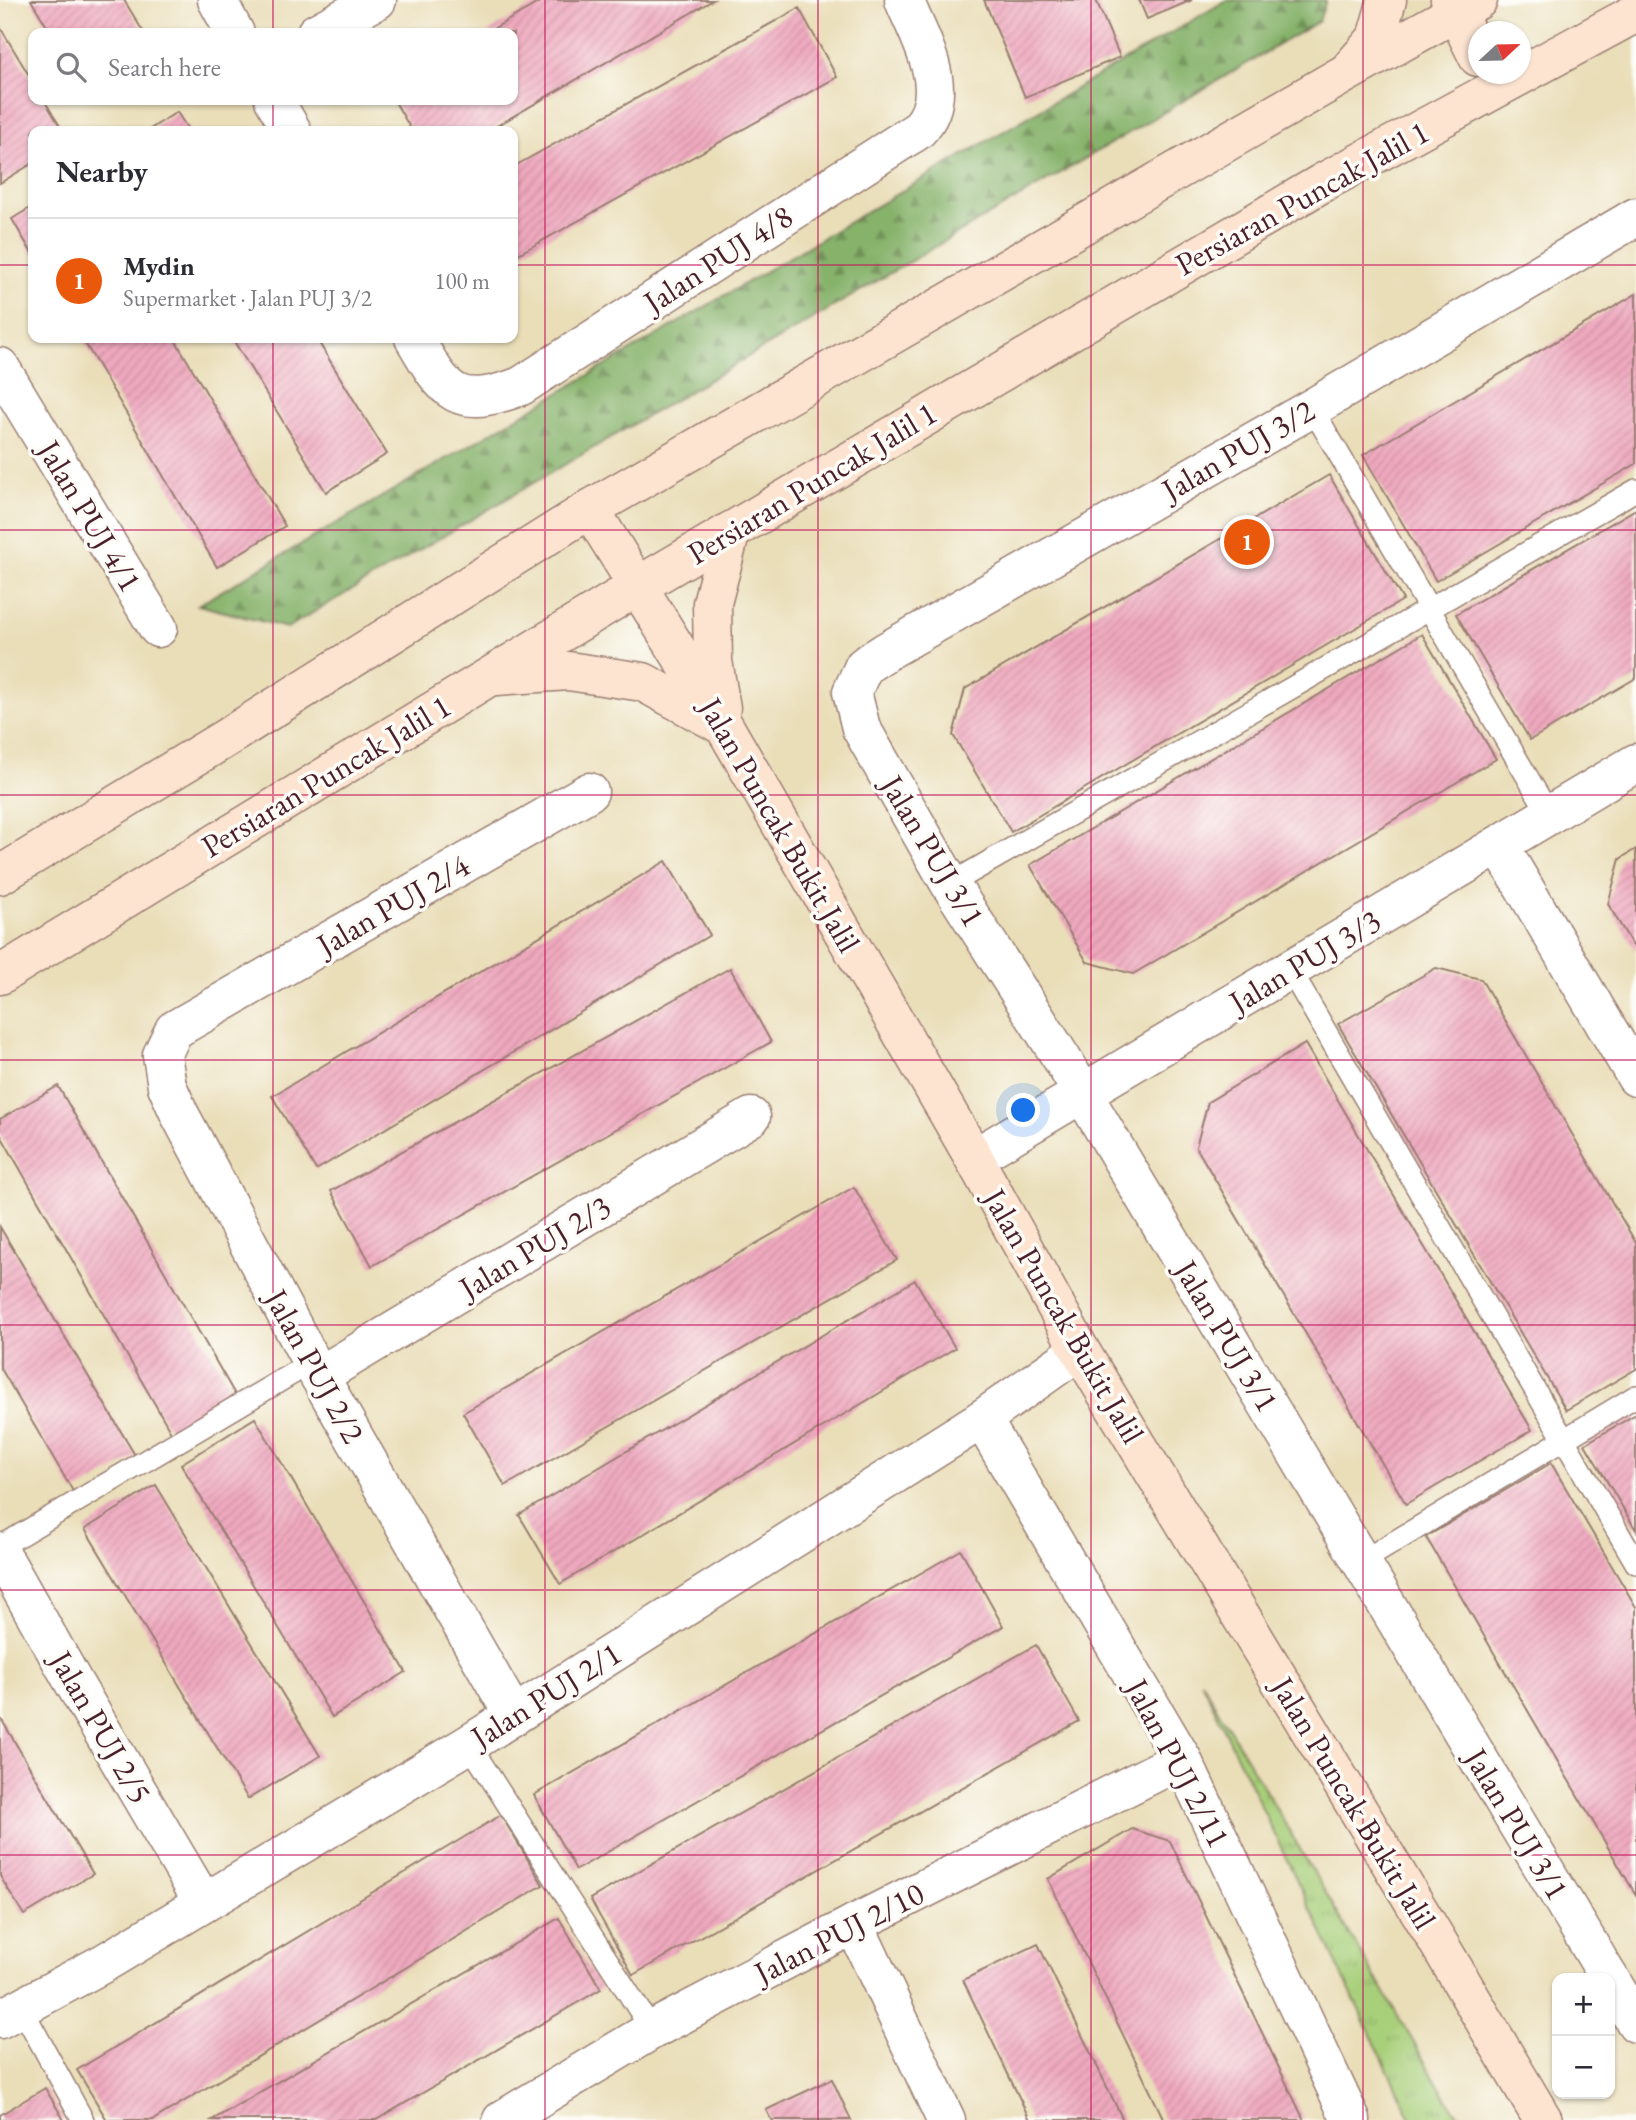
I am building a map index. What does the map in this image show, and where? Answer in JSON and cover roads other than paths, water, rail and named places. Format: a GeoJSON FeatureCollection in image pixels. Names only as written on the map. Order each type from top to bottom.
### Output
{"type":"FeatureCollection","features":[{"type":"Feature","properties":{"kind":"main road"},"geometry":{"type":"LineString","coordinates":[[1348,72],[1376,39],[1387,0]]}},
{"type":"Feature","properties":{"kind":"main road"},"geometry":{"type":"LineString","coordinates":[[0,875],[226,738],[590,509],[1348,72],[1461,4],[1468,23]]}},
{"type":"Feature","properties":{"kind":"main road","name":"Persiaran Puncak Jalil 1"},"geometry":{"type":"LineString","coordinates":[[1531,55],[1636,13]]}},
{"type":"Feature","properties":{"kind":"main road","name":"Persiaran Puncak Jalil 1"},"geometry":{"type":"LineString","coordinates":[[0,975],[638,586],[1322,183],[1470,84]]}},
{"type":"Feature","properties":{"kind":"main road","name":"Jalan Puncak Bukit Jalil"},"geometry":{"type":"LineString","coordinates":[[590,509],[724,726],[974,1158],[1080,1350],[1435,1937],[1542,2120]]}},
{"type":"Feature","properties":{"kind":"main road"},"geometry":{"type":"LineString","coordinates":[[724,726],[713,661],[712,603],[731,531]]}},
{"type":"Feature","properties":{"kind":"main road"},"geometry":{"type":"LineString","coordinates":[[489,677],[568,671],[643,682],[724,726]]}},
{"type":"Feature","properties":{"kind":"street"},"geometry":{"type":"LineString","coordinates":[[217,0],[232,28]]}},
{"type":"Feature","properties":{"kind":"street"},"geometry":{"type":"LineString","coordinates":[[325,28],[377,0]]}},
{"type":"Feature","properties":{"kind":"street","name":"Jalan PUJ 4/8"},"geometry":{"type":"LineString","coordinates":[[417,343],[436,374],[454,393],[475,398],[495,396],[521,386],[919,129],[932,109],[934,83],[926,54],[904,0]]}},
{"type":"Feature","properties":{"kind":"street"},"geometry":{"type":"LineString","coordinates":[[277,105],[289,126]]}},
{"type":"Feature","properties":{"kind":"street","name":"Jalan PUJ 3/2"},"geometry":{"type":"LineString","coordinates":[[852,692],[864,666],[887,651],[1312,408],[1636,217]]}},
{"type":"Feature","properties":{"kind":"street","name":"Jalan PUJ 4/1"},"geometry":{"type":"LineString","coordinates":[[0,367],[158,628]]}},
{"type":"Feature","properties":{"kind":"street","name":"Jalan PUJ 3/1"},"geometry":{"type":"LineString","coordinates":[[852,692],[861,728],[950,884],[1083,1094],[1605,1973]]}},
{"type":"Feature","properties":{"kind":"street","name":"Jalan PUJ 3/3"},"geometry":{"type":"LineString","coordinates":[[974,1158],[1636,763]]}},
{"type":"Feature","properties":{"kind":"street","name":"Jalan PUJ 2/4"},"geometry":{"type":"LineString","coordinates":[[198,1018],[589,792]]}},
{"type":"Feature","properties":{"kind":"street"},"geometry":{"type":"LineString","coordinates":[[1499,845],[1636,1077]]}},
{"type":"Feature","properties":{"kind":"street","name":"Jalan PUJ 2/2"},"geometry":{"type":"LineString","coordinates":[[198,1018],[174,1030],[162,1055],[167,1086],[180,1115],[316,1369],[514,1716]]}},
{"type":"Feature","properties":{"kind":"street","name":"Jalan PUJ 2/3"},"geometry":{"type":"LineString","coordinates":[[316,1369],[751,1117]]}},
{"type":"Feature","properties":{"kind":"street","name":"Jalan PUJ 2/1"},"geometry":{"type":"LineString","coordinates":[[10,2013],[104,1963],[470,1744],[982,1419],[1080,1350]]}},
{"type":"Feature","properties":{"kind":"street","name":"Jalan PUJ 2/11"},"geometry":{"type":"LineString","coordinates":[[982,1419],[1182,1759],[1351,2120]]}},
{"type":"Feature","properties":{"kind":"street","name":"Jalan PUJ 2/5"},"geometry":{"type":"LineString","coordinates":[[0,1550],[203,1902]]}},
{"type":"Feature","properties":{"kind":"street","name":"Jalan PUJ 2/10"},"geometry":{"type":"LineString","coordinates":[[515,2117],[652,2030],[1182,1759]]}},
{"type":"Feature","properties":{"kind":"street"},"geometry":{"type":"LineString","coordinates":[[855,1924],[946,2120]]}},
{"type":"Feature","properties":{"kind":"street","name":"Jalan PUJ 3/1"},"geometry":{"type":"LineString","coordinates":[[1615,1989],[1636,2023]]}},
{"type":"Feature","properties":{"kind":"lane"},"geometry":{"type":"LineString","coordinates":[[1312,408],[1549,814]]}},
{"type":"Feature","properties":{"kind":"lane"},"geometry":{"type":"LineString","coordinates":[[950,884],[1636,490]]}},
{"type":"Feature","properties":{"kind":"lane"},"geometry":{"type":"LineString","coordinates":[[1290,970],[1636,1563]]}},
{"type":"Feature","properties":{"kind":"lane"},"geometry":{"type":"LineString","coordinates":[[0,1550],[316,1369]]}},
{"type":"Feature","properties":{"kind":"lane"},"geometry":{"type":"LineString","coordinates":[[1362,1562],[1636,1396]]}},
{"type":"Feature","properties":{"kind":"lane"},"geometry":{"type":"LineString","coordinates":[[470,1744],[652,2030]]}},
{"type":"Feature","properties":{"kind":"lane"},"geometry":{"type":"LineString","coordinates":[[10,2013],[83,2120]]}},
{"type":"Feature","properties":{"kind":"place","name":"Mydin"},"geometry":{"type":"Point","coordinates":[1247,542]}}]}
